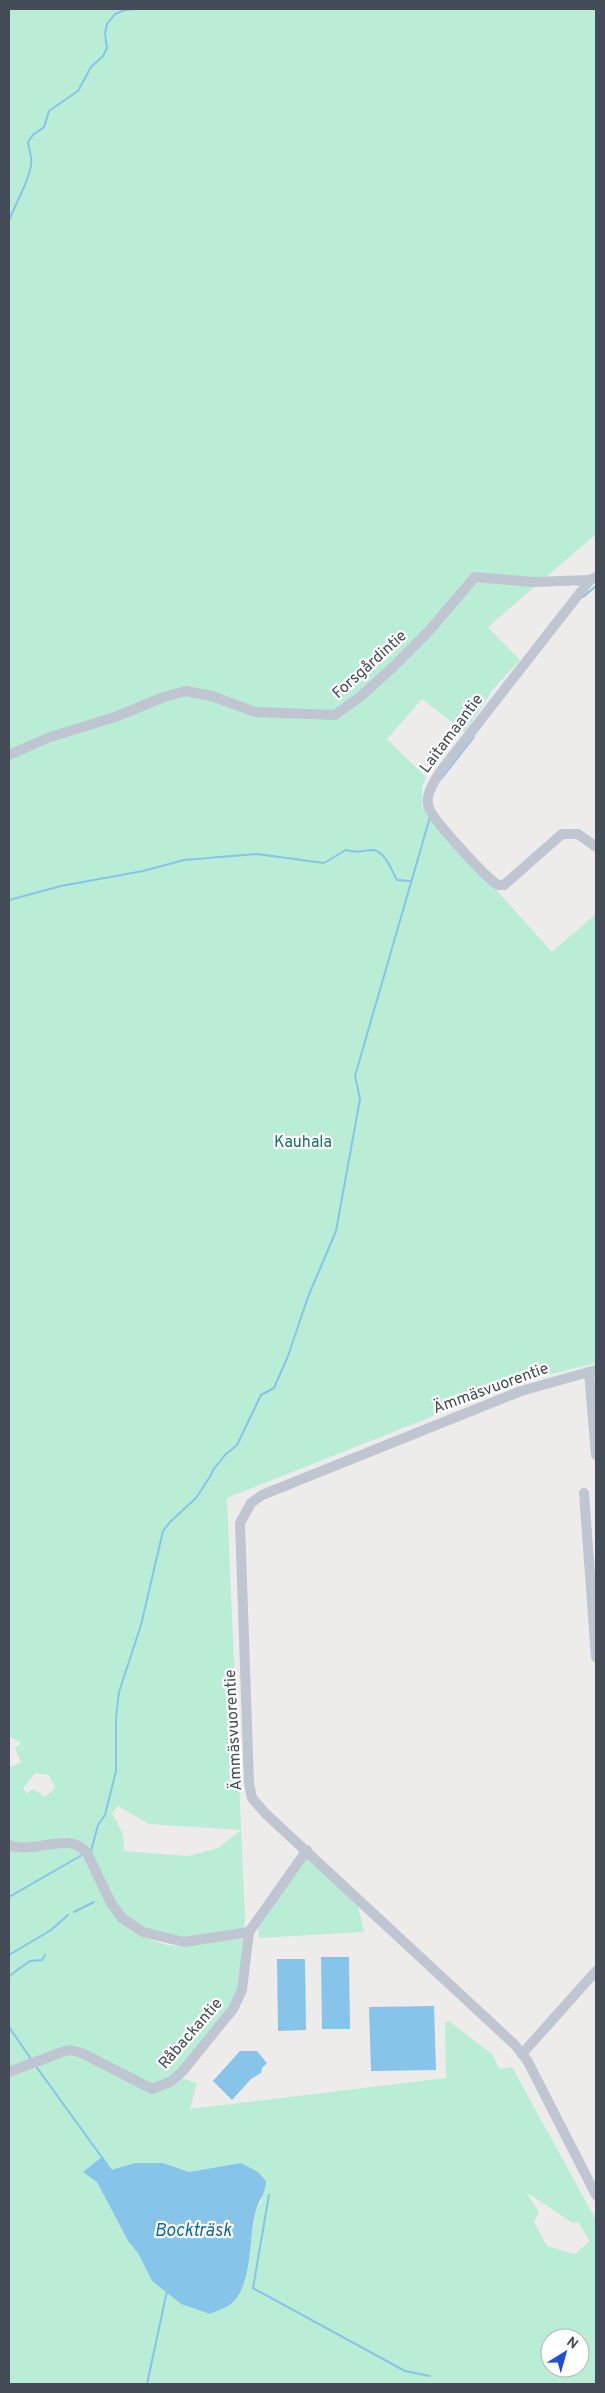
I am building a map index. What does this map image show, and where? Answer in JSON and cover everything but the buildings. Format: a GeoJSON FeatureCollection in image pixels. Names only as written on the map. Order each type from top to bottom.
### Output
{"type":"FeatureCollection","features":[{"type":"Feature","properties":{"kind":"street","name":"Forsgårdintie"},"geometry":{"type":"LineString","coordinates":[[9,756],[50,737],[115,717],[164,696],[186,691],[212,696],[261,713],[335,715],[361,696],[393,667],[428,632],[475,577],[533,582],[593,579]]}},
{"type":"Feature","properties":{"kind":"street","name":"Laitamaantie"},"geometry":{"type":"LineString","coordinates":[[593,579],[440,772],[431,790],[428,802],[429,808],[440,823],[498,885],[504,885],[562,834],[578,834],[596,847]]}},
{"type":"Feature","properties":{"kind":"street"},"geometry":{"type":"LineString","coordinates":[[592,1371],[596,1455]]}},
{"type":"Feature","properties":{"kind":"street","name":"Ämmäsvuorentie"},"geometry":{"type":"LineString","coordinates":[[592,1371],[522,1391],[262,1495],[251,1503],[240,1523],[249,1783],[252,1798],[266,1814],[487,2018],[522,2054],[596,2195]]}},
{"type":"Feature","properties":{"kind":"street"},"geometry":{"type":"LineString","coordinates":[[584,1493],[596,1657]]}},
{"type":"Feature","properties":{"kind":"street"},"geometry":{"type":"LineString","coordinates":[[9,1845],[33,1849],[70,1842],[82,1846],[88,1853],[111,1903],[122,1918],[143,1932],[184,1942],[249,1932]]}},
{"type":"Feature","properties":{"kind":"street","name":"Råbackantie"},"geometry":{"type":"LineString","coordinates":[[9,2072],[70,2050],[82,2053],[152,2089],[170,2082],[182,2072],[241,1996],[249,1932],[307,1850]]}},
{"type":"Feature","properties":{"kind":"street"},"geometry":{"type":"LineString","coordinates":[[522,2054],[596,1971]]}},
{"type":"Feature","properties":{"kind":"green space","name":"Kauhala"},"geometry":{"type":"Polygon","coordinates":[[[9,9],[596,9],[596,534],[488,627],[520,660],[494,688],[465,732],[422,699],[387,739],[426,777],[422,787],[422,807],[552,952],[596,914],[596,1363],[519,1382],[227,1498],[245,1919],[238,1985],[234,2002],[177,2077],[197,2083],[190,2109],[446,2078],[445,2023],[449,2021],[493,2055],[499,2069],[512,2067],[596,2220],[596,2384],[9,2384],[9,1847],[59,1845],[81,1848],[120,1922],[133,1932],[167,1945],[189,1947],[196,1939],[178,1937],[140,1927],[123,1915],[83,1845],[9,1843],[9,1765],[11,1767],[21,1762],[15,1748],[21,1743],[9,1736],[9,9]],[[35,1773],[23,1788],[27,1794],[33,1789],[45,1797],[55,1788],[49,1775],[35,1773]],[[118,1806],[112,1813],[123,1834],[124,1851],[188,1856],[218,1848],[241,1830],[149,1824],[118,1806]],[[135,2163],[111,2170],[97,2182],[128,2241],[138,2253],[152,2281],[181,2304],[210,2314],[229,2305],[246,2276],[256,2209],[262,2201],[241,2163],[189,2172],[163,2163],[135,2163]],[[526,2192],[539,2212],[534,2222],[547,2246],[575,2254],[590,2241],[578,2222],[573,2223],[526,2192]]]}},
{"type":"Feature","properties":{"kind":"green space"},"geometry":{"type":"Polygon","coordinates":[[[306,1856],[357,1902],[364,1932],[259,1938],[258,1925],[306,1856]]]}},
{"type":"Feature","properties":{"kind":"water"},"geometry":{"type":"Polygon","coordinates":[[[321,1957],[349,1957],[350,2029],[322,2029],[321,1957]]]}},
{"type":"Feature","properties":{"kind":"water"},"geometry":{"type":"Polygon","coordinates":[[[277,1959],[305,1959],[306,2030],[278,2031],[277,1959]]]}},
{"type":"Feature","properties":{"kind":"water"},"geometry":{"type":"Polygon","coordinates":[[[434,2006],[436,2070],[371,2071],[369,2007],[434,2006]]]}},
{"type":"Feature","properties":{"kind":"water"},"geometry":{"type":"Polygon","coordinates":[[[240,2051],[257,2051],[267,2063],[262,2068],[261,2073],[251,2079],[232,2100],[213,2081],[240,2051]]]}},
{"type":"Feature","properties":{"kind":"water","name":"Bockträsk"},"geometry":{"type":"Polygon","coordinates":[[[102,2157],[111,2170],[135,2163],[163,2163],[189,2172],[241,2163],[258,2172],[266,2181],[265,2189],[256,2210],[246,2275],[242,2288],[228,2306],[210,2314],[181,2304],[152,2281],[138,2253],[128,2241],[97,2182],[83,2172],[102,2157]]]}},
{"type":"Feature","properties":{"kind":"waterway"},"geometry":{"type":"LineString","coordinates":[[9,221],[30,172],[31,157],[28,142],[33,135],[44,127],[49,111],[78,91],[91,67],[103,56],[107,48],[105,34],[107,24],[115,14],[125,10],[136,9]]}},
{"type":"Feature","properties":{"kind":"waterway"},"geometry":{"type":"LineString","coordinates":[[583,597],[596,586]]}},
{"type":"Feature","properties":{"kind":"waterway"},"geometry":{"type":"LineString","coordinates":[[441,779],[474,737]]}},
{"type":"Feature","properties":{"kind":"waterway"},"geometry":{"type":"LineString","coordinates":[[91,1851],[98,1825],[105,1815],[116,1771],[116,1718],[119,1692],[141,1625],[163,1531],[196,1498],[213,1470],[225,1455],[237,1445],[261,1395],[274,1388],[288,1356],[308,1297],[336,1231],[360,1099],[355,1076],[430,817]]}},
{"type":"Feature","properties":{"kind":"waterway"},"geometry":{"type":"LineString","coordinates":[[9,900],[61,886],[143,871],[184,860],[257,854],[324,863],[346,850],[358,852],[373,850],[385,858],[397,880],[410,881]]}},
{"type":"Feature","properties":{"kind":"waterway"},"geometry":{"type":"LineString","coordinates":[[9,1897],[82,1855]]}},
{"type":"Feature","properties":{"kind":"waterway"},"geometry":{"type":"LineString","coordinates":[[74,1912],[94,1902]]}},
{"type":"Feature","properties":{"kind":"waterway"},"geometry":{"type":"LineString","coordinates":[[9,1955],[51,1930],[68,1915]]}},
{"type":"Feature","properties":{"kind":"waterway"},"geometry":{"type":"LineString","coordinates":[[9,1976],[30,1961],[42,1960],[45,1955]]}},
{"type":"Feature","properties":{"kind":"waterway"},"geometry":{"type":"LineString","coordinates":[[9,2027],[31,2059]]}},
{"type":"Feature","properties":{"kind":"waterway"},"geometry":{"type":"LineString","coordinates":[[35,2065],[111,2170]]}},
{"type":"Feature","properties":{"kind":"waterway"},"geometry":{"type":"LineString","coordinates":[[269,2195],[253,2288],[405,2371],[430,2376]]}},
{"type":"Feature","properties":{"kind":"waterway"},"geometry":{"type":"LineString","coordinates":[[147,2384],[167,2291]]}}]}
